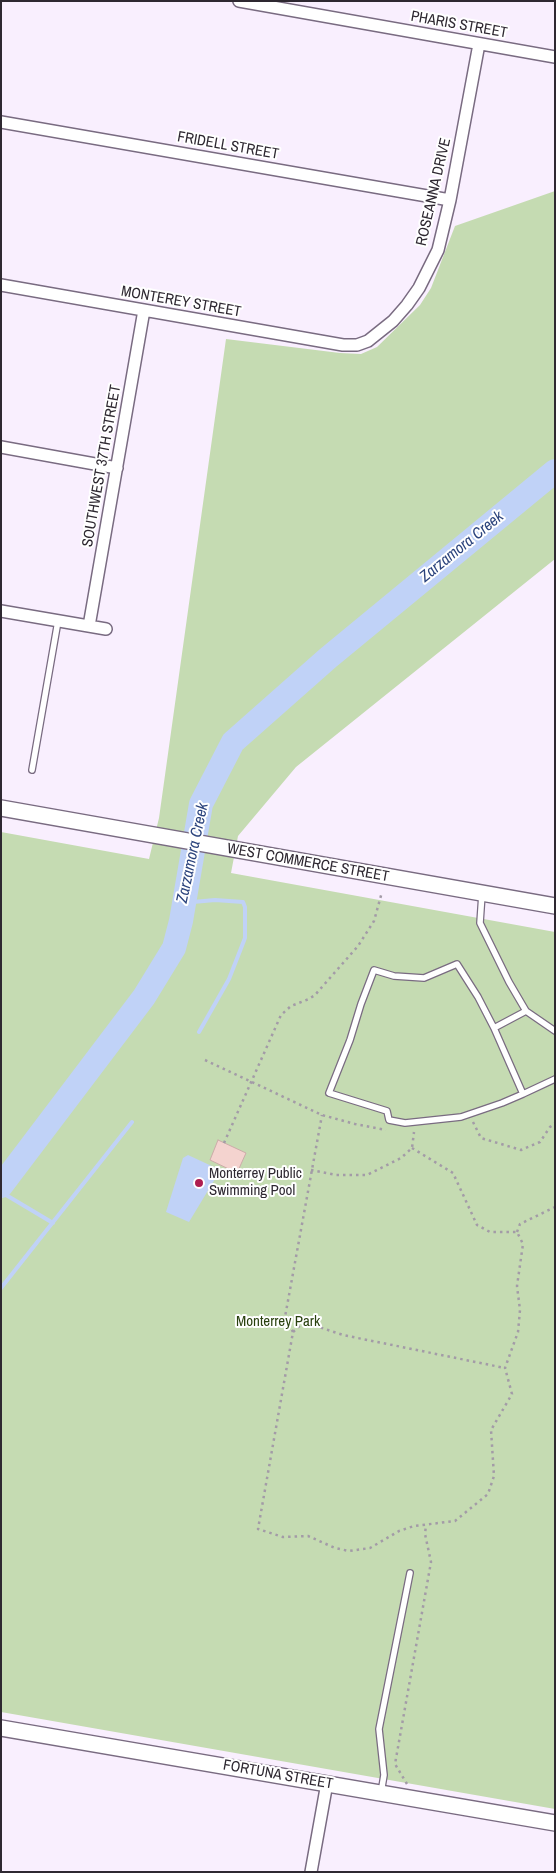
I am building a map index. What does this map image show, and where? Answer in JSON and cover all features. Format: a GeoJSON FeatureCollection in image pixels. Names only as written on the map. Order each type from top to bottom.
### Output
{"type":"FeatureCollection","features":[{"type":"Feature","properties":{"kind":"main road","name":"WEST COMMERCE STREET"},"geometry":{"type":"LineString","coordinates":[[1,808],[555,906]]}},
{"type":"Feature","properties":{"kind":"main road","name":"FORTUNA STREET"},"geometry":{"type":"LineString","coordinates":[[1,1728],[555,1823]]}},
{"type":"Feature","properties":{"kind":"street","name":"PHARIS STREET"},"geometry":{"type":"LineString","coordinates":[[239,1],[555,57]]}},
{"type":"Feature","properties":{"kind":"street","name":"ROSEANNA DRIVE"},"geometry":{"type":"LineString","coordinates":[[357,345],[378,335],[393,322],[419,288],[438,250],[450,200],[479,44]]}},
{"type":"Feature","properties":{"kind":"street","name":"FRIDELL STREET"},"geometry":{"type":"LineString","coordinates":[[1,122],[450,200]]}},
{"type":"Feature","properties":{"kind":"street","name":"MONTEREY STREET"},"geometry":{"type":"LineString","coordinates":[[1,285],[342,345],[357,345]]}},
{"type":"Feature","properties":{"kind":"street","name":"SOUTHWEST 37TH STREET"},"geometry":{"type":"LineString","coordinates":[[89,626],[144,310]]}},
{"type":"Feature","properties":{"kind":"street"},"geometry":{"type":"LineString","coordinates":[[1,447],[117,468]]}},
{"type":"Feature","properties":{"kind":"street"},"geometry":{"type":"LineString","coordinates":[[1,611],[106,629]]}},
{"type":"Feature","properties":{"kind":"street"},"geometry":{"type":"LineString","coordinates":[[311,1872],[326,1783]]}},
{"type":"Feature","properties":{"kind":"lane"},"geometry":{"type":"LineString","coordinates":[[32,770],[58,621]]}},
{"type":"Feature","properties":{"kind":"lane"},"geometry":{"type":"LineString","coordinates":[[482,893],[480,923],[509,982],[526,1011],[555,1031]]}},
{"type":"Feature","properties":{"kind":"lane"},"geometry":{"type":"LineString","coordinates":[[523,1094],[494,1028],[478,997],[457,964],[424,978],[394,976],[374,970],[350,1040],[329,1093],[386,1111],[389,1120],[405,1123],[461,1117],[502,1103],[523,1094],[555,1079]]}},
{"type":"Feature","properties":{"kind":"lane"},"geometry":{"type":"LineString","coordinates":[[494,1028],[526,1011]]}},
{"type":"Feature","properties":{"kind":"lane"},"geometry":{"type":"LineString","coordinates":[[381,1793],[384,1774],[379,1729],[410,1573]]}},
{"type":"Feature","properties":{"kind":"path"},"geometry":{"type":"LineString","coordinates":[[224,1143],[281,1015],[290,1006],[315,996],[358,946],[374,921],[382,892]]}},
{"type":"Feature","properties":{"kind":"path"},"geometry":{"type":"LineString","coordinates":[[322,1115],[285,1316],[293,1332],[258,1529],[283,1537],[308,1536],[349,1551],[370,1548],[414,1526],[455,1521],[488,1494],[494,1476],[491,1430],[512,1394],[506,1368],[518,1332],[520,1310],[517,1286],[523,1244],[517,1232],[520,1224],[555,1207]]}},
{"type":"Feature","properties":{"kind":"path"},"geometry":{"type":"LineString","coordinates":[[473,1122],[481,1138],[521,1150],[540,1142],[555,1123]]}},
{"type":"Feature","properties":{"kind":"path"},"geometry":{"type":"LineString","coordinates":[[311,1170],[336,1175],[367,1175],[401,1158],[412,1148],[414,1132]]}},
{"type":"Feature","properties":{"kind":"path"},"geometry":{"type":"LineString","coordinates":[[412,1148],[453,1173],[477,1225],[490,1232],[517,1232]]}},
{"type":"Feature","properties":{"kind":"path"},"geometry":{"type":"LineString","coordinates":[[293,1332],[304,1322],[343,1335],[506,1368]]}},
{"type":"Feature","properties":{"kind":"path"},"geometry":{"type":"LineString","coordinates":[[405,1797],[407,1783],[395,1764],[431,1562],[425,1534],[426,1525]]}},
{"type":"Feature","properties":{"kind":"green space","name":"Monterrey Park"},"geometry":{"type":"Polygon","coordinates":[[[555,191],[555,559],[296,767],[238,836],[231,873],[555,932],[555,1809],[1,1712],[1,832],[149,859],[159,818],[226,339],[340,353],[361,354],[377,347],[420,305],[431,288],[455,226],[555,191]]]}},
{"type":"Feature","properties":{"kind":"water"},"geometry":{"type":"Polygon","coordinates":[[[188,1155],[216,1168],[218,1174],[189,1222],[166,1212],[183,1158],[188,1155]]]}},
{"type":"Feature","properties":{"kind":"building"},"geometry":{"type":"Polygon","coordinates":[[[218,1140],[246,1153],[237,1173],[210,1160],[218,1140]]]}},
{"type":"Feature","properties":{"kind":"waterway","name":"Zarzamora Creek"},"geometry":{"type":"LineString","coordinates":[[1,1186],[144,997],[174,948],[181,921],[201,804],[233,742],[328,658],[555,471]]}},
{"type":"Feature","properties":{"kind":"waterway"},"geometry":{"type":"LineString","coordinates":[[183,909],[193,902],[215,900],[243,902],[245,907],[245,938],[229,979],[199,1032]]}},
{"type":"Feature","properties":{"kind":"waterway"},"geometry":{"type":"LineString","coordinates":[[1,1288],[132,1122]]}},
{"type":"Feature","properties":{"kind":"waterway"},"geometry":{"type":"LineString","coordinates":[[1,1192],[53,1223]]}},
{"type":"Feature","properties":{"kind":"place","name":"Monterrey Public Swimming Pool"},"geometry":{"type":"Point","coordinates":[199,1183]}}]}
